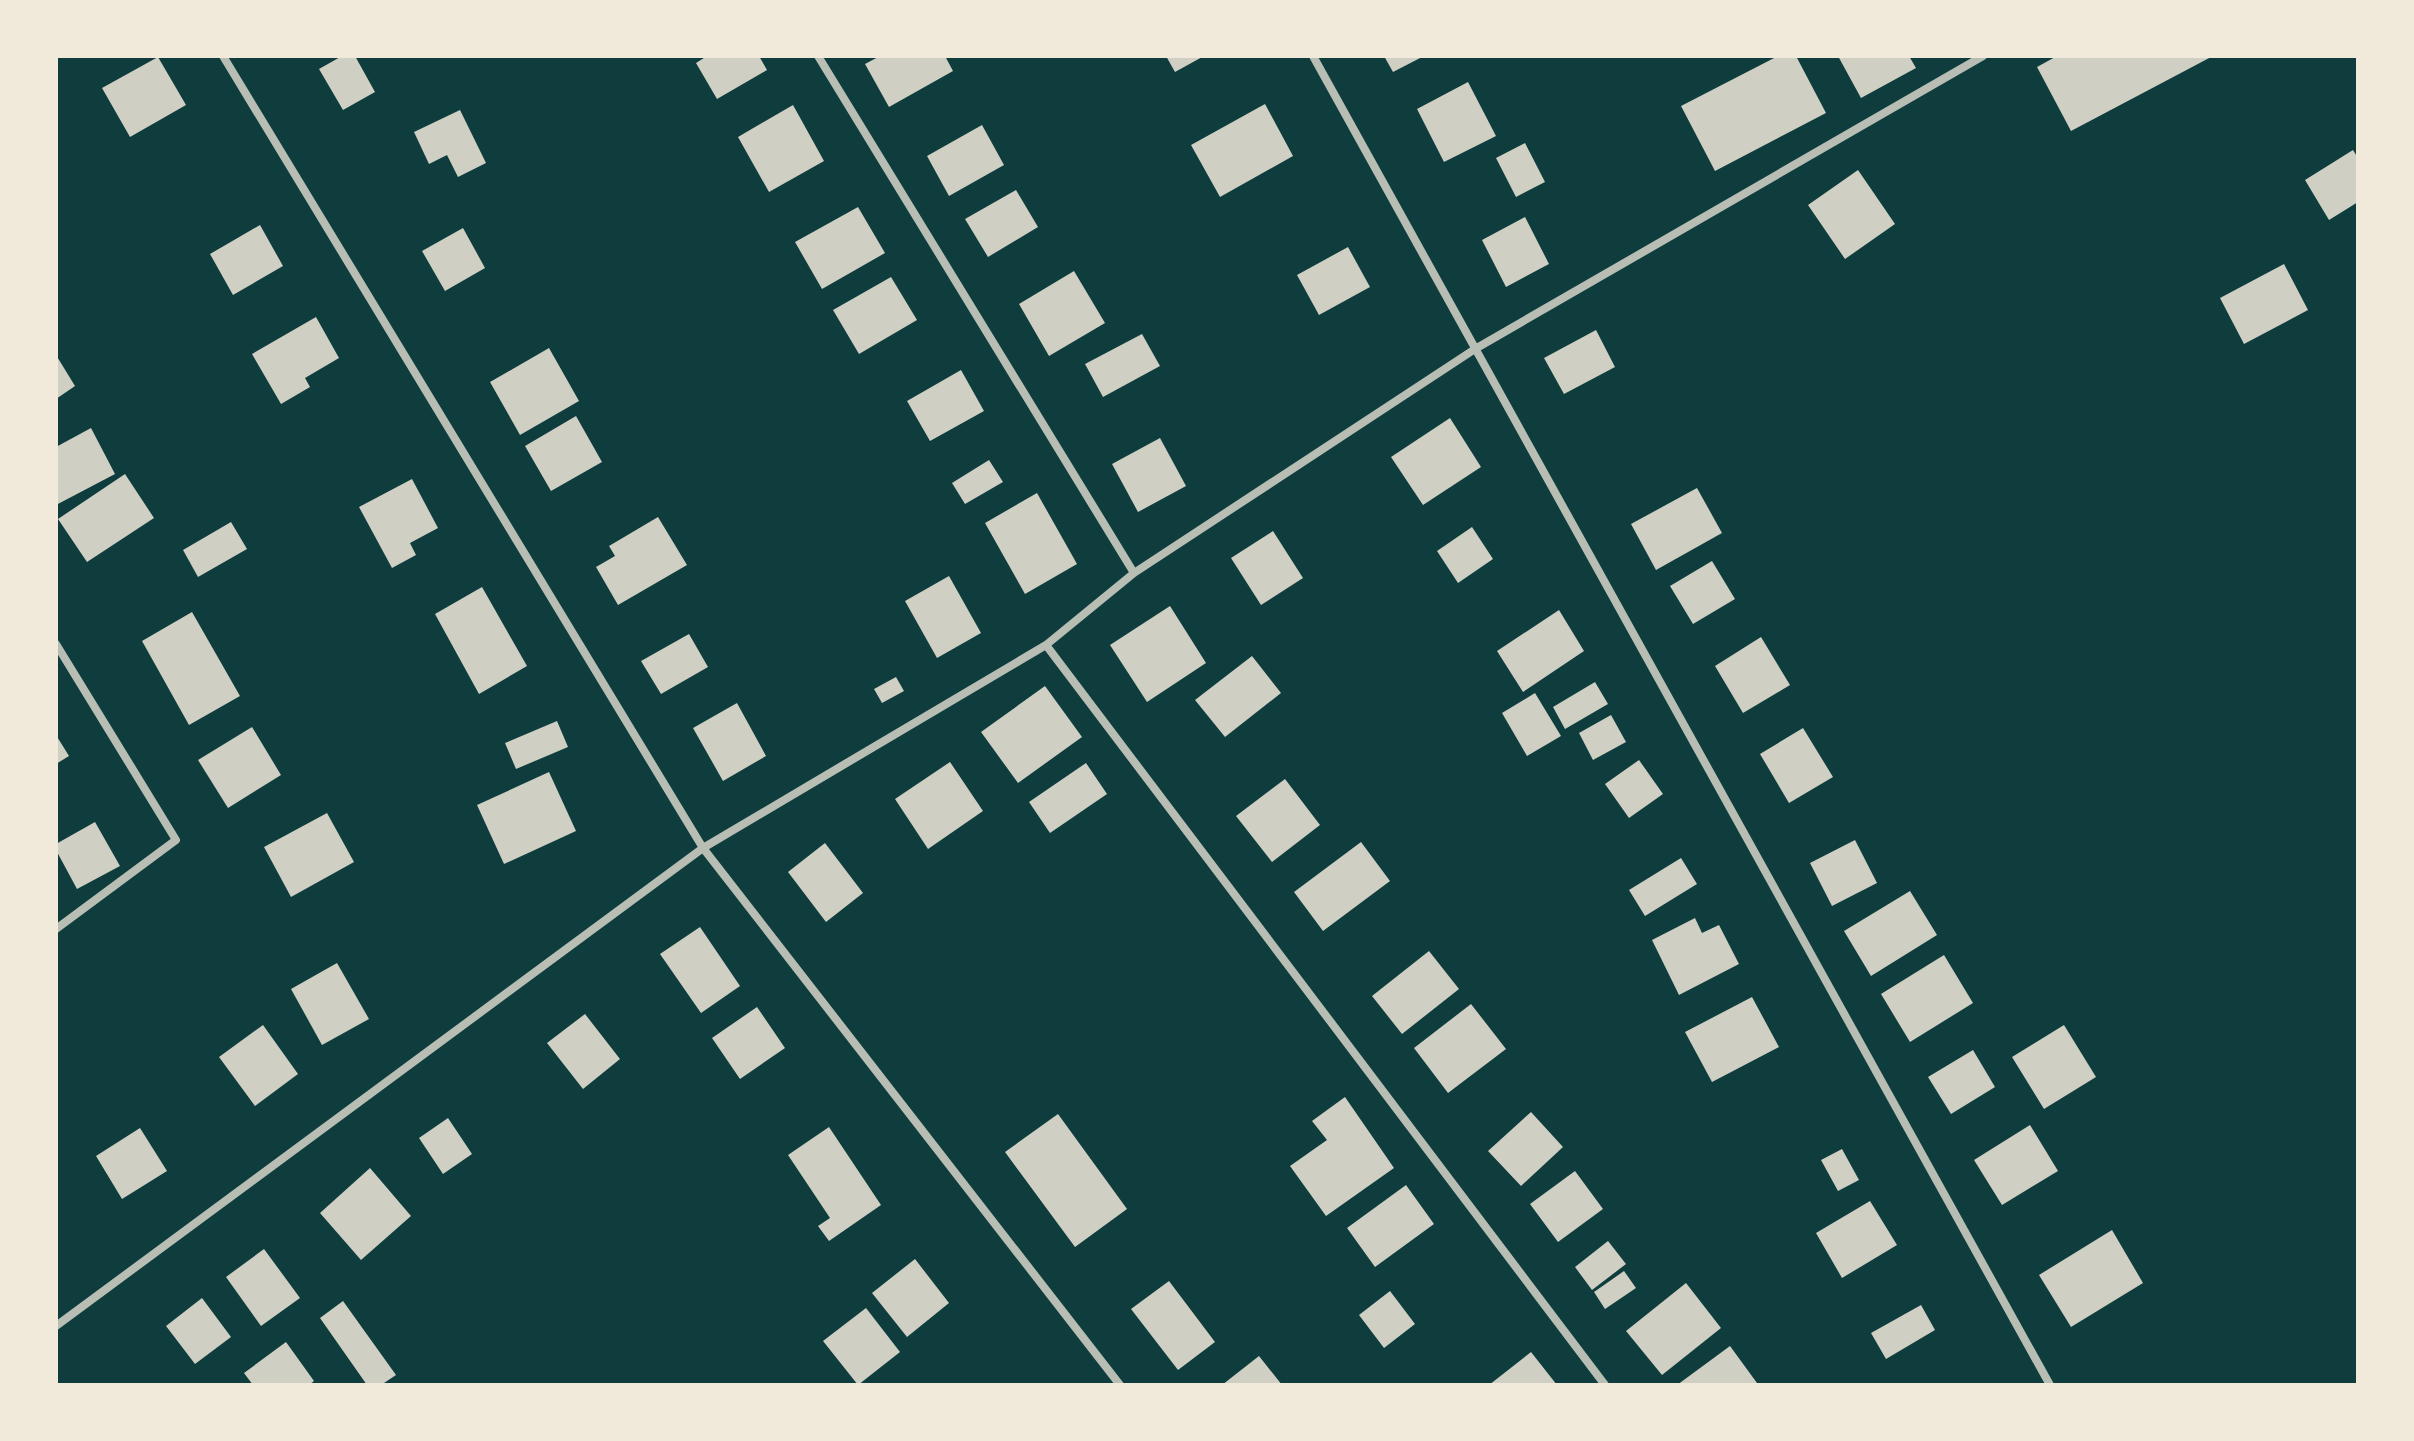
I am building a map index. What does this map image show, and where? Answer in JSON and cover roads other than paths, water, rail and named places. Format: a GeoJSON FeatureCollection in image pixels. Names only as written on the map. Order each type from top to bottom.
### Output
{"type":"FeatureCollection","features":[{"type":"Feature","properties":{"kind":"street"},"geometry":{"type":"LineString","coordinates":[[223,56],[703,848],[1120,1385]]}},
{"type":"Feature","properties":{"kind":"street"},"geometry":{"type":"LineString","coordinates":[[818,56],[1134,573]]}},
{"type":"Feature","properties":{"kind":"street"},"geometry":{"type":"LineString","coordinates":[[1313,56],[2050,1385]]}},
{"type":"Feature","properties":{"kind":"street"},"geometry":{"type":"LineString","coordinates":[[56,1326],[703,848],[1046,645],[1134,573],[1475,349],[1983,56]]}},
{"type":"Feature","properties":{"kind":"street"},"geometry":{"type":"LineString","coordinates":[[56,644],[176,840],[56,929]]}},
{"type":"Feature","properties":{"kind":"street"},"geometry":{"type":"LineString","coordinates":[[1046,645],[1605,1385]]}}]}
